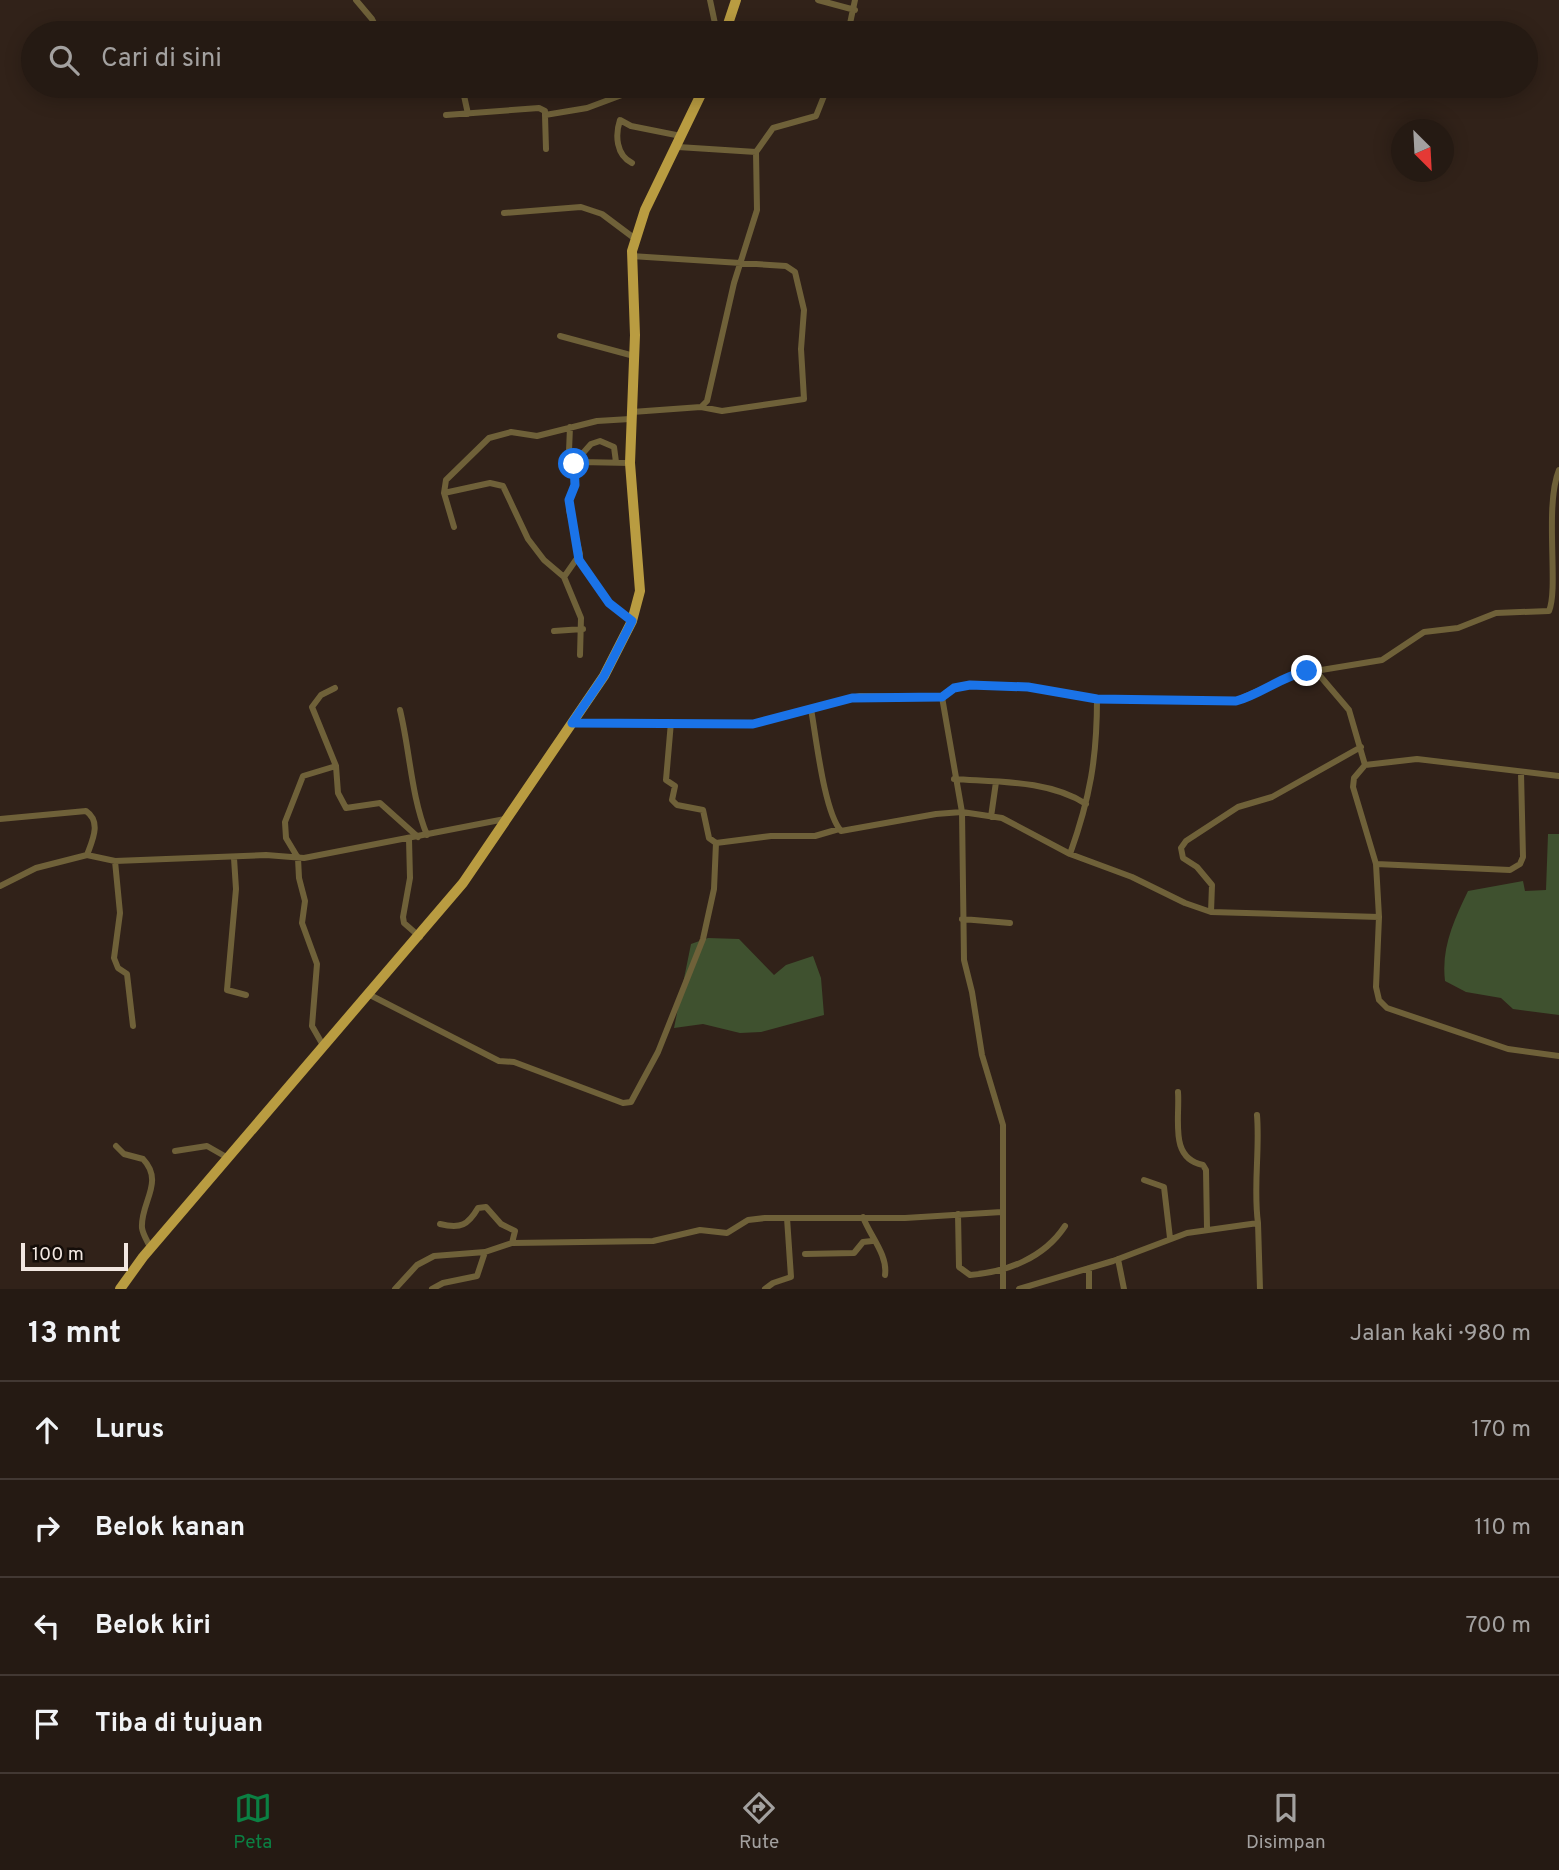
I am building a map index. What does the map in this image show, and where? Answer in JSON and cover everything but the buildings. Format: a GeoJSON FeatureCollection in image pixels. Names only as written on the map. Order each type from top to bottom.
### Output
{"type":"FeatureCollection","features":[{"type":"Feature","properties":{"kind":"main road"},"geometry":{"type":"LineString","coordinates":[[729,21],[736,0]]}},
{"type":"Feature","properties":{"kind":"main road"},"geometry":{"type":"LineString","coordinates":[[120,1289],[150,1249],[370,995],[463,883],[604,676],[632,621],[640,591],[630,463],[634,356],[631,256],[634,238],[699,98]]}},
{"type":"Feature","properties":{"kind":"street"},"geometry":{"type":"LineString","coordinates":[[356,0],[373,21]]}},
{"type":"Feature","properties":{"kind":"street"},"geometry":{"type":"LineString","coordinates":[[710,0],[714,21]]}},
{"type":"Feature","properties":{"kind":"street"},"geometry":{"type":"LineString","coordinates":[[818,0],[855,10]]}},
{"type":"Feature","properties":{"kind":"street"},"geometry":{"type":"LineString","coordinates":[[852,21],[855,0]]}},
{"type":"Feature","properties":{"kind":"street"},"geometry":{"type":"LineString","coordinates":[[465,98],[468,114]]}},
{"type":"Feature","properties":{"kind":"street"},"geometry":{"type":"LineString","coordinates":[[545,116],[587,108],[614,98]]}},
{"type":"Feature","properties":{"kind":"street"},"geometry":{"type":"LineString","coordinates":[[701,407],[709,397],[741,262],[757,210],[756,152],[773,128],[816,116],[823,98]]}},
{"type":"Feature","properties":{"kind":"street"},"geometry":{"type":"LineString","coordinates":[[446,115],[539,108],[545,111],[546,149]]}},
{"type":"Feature","properties":{"kind":"street"},"geometry":{"type":"LineString","coordinates":[[632,163],[620,151],[617,136],[620,120],[631,126],[682,136]]}},
{"type":"Feature","properties":{"kind":"street"},"geometry":{"type":"LineString","coordinates":[[678,147],[756,152]]}},
{"type":"Feature","properties":{"kind":"street"},"geometry":{"type":"LineString","coordinates":[[504,213],[580,207],[602,214],[625,235],[634,238]]}},
{"type":"Feature","properties":{"kind":"street"},"geometry":{"type":"LineString","coordinates":[[454,527],[444,494],[448,478],[494,435],[514,432],[537,436],[630,416],[701,407],[722,411],[804,399],[801,349],[804,310],[795,272],[791,267],[631,256]]}},
{"type":"Feature","properties":{"kind":"street"},"geometry":{"type":"LineString","coordinates":[[561,336],[634,356]]}},
{"type":"Feature","properties":{"kind":"street"},"geometry":{"type":"LineString","coordinates":[[569,427],[569,452],[577,462]]}},
{"type":"Feature","properties":{"kind":"street"},"geometry":{"type":"LineString","coordinates":[[616,461],[614,447],[600,441],[591,444],[572,467],[575,485],[569,500],[579,560],[609,603],[632,621]]}},
{"type":"Feature","properties":{"kind":"street"},"geometry":{"type":"LineString","coordinates":[[577,462],[630,463]]}},
{"type":"Feature","properties":{"kind":"street"},"geometry":{"type":"LineString","coordinates":[[572,723],[753,724],[871,695],[942,697],[954,688],[970,685],[1028,687],[1097,699],[1236,701],[1256,694],[1283,677],[1374,663],[1424,632],[1458,628],[1496,613],[1549,611],[1555,594],[1553,508],[1559,470]]}},
{"type":"Feature","properties":{"kind":"street"},"geometry":{"type":"LineString","coordinates":[[444,494],[490,483],[503,486],[528,539],[544,560],[564,578],[583,629],[580,655]]}},
{"type":"Feature","properties":{"kind":"street"},"geometry":{"type":"LineString","coordinates":[[564,578],[579,560]]}},
{"type":"Feature","properties":{"kind":"street"},"geometry":{"type":"LineString","coordinates":[[554,631],[583,629]]}},
{"type":"Feature","properties":{"kind":"street"},"geometry":{"type":"LineString","coordinates":[[1315,670],[1344,701],[1365,765]]}},
{"type":"Feature","properties":{"kind":"street"},"geometry":{"type":"LineString","coordinates":[[335,688],[321,695],[312,707],[312,713],[326,735],[336,766],[338,793],[346,808],[380,803],[418,837]]}},
{"type":"Feature","properties":{"kind":"street"},"geometry":{"type":"LineString","coordinates":[[942,697],[954,779],[962,812],[964,960],[973,996],[976,1026],[1003,1125],[1003,1289]]}},
{"type":"Feature","properties":{"kind":"street"},"geometry":{"type":"LineString","coordinates":[[1070,854],[1086,804],[1097,752],[1097,699]]}},
{"type":"Feature","properties":{"kind":"street"},"geometry":{"type":"LineString","coordinates":[[811,709],[822,774],[839,829]]}},
{"type":"Feature","properties":{"kind":"street"},"geometry":{"type":"LineString","coordinates":[[400,710],[409,744],[418,811],[427,835]]}},
{"type":"Feature","properties":{"kind":"street"},"geometry":{"type":"LineString","coordinates":[[671,722],[665,764],[666,780],[674,784],[672,800],[677,805],[703,810],[709,838],[716,843],[771,836],[815,836],[839,829],[845,831],[920,816],[962,812],[1009,821],[1070,854],[1132,877],[1185,903],[1211,912],[1379,917]]}},
{"type":"Feature","properties":{"kind":"street"},"geometry":{"type":"LineString","coordinates":[[1211,912],[1212,885],[1197,867],[1183,858],[1181,848],[1186,841],[1238,807],[1272,797],[1361,747]]}},
{"type":"Feature","properties":{"kind":"street"},"geometry":{"type":"LineString","coordinates":[[1559,776],[1417,759],[1365,765],[1354,778],[1353,792],[1377,864],[1379,917],[1376,987],[1379,1000],[1387,1008],[1508,1049],[1559,1056]]}},
{"type":"Feature","properties":{"kind":"street"},"geometry":{"type":"LineString","coordinates":[[324,1047],[311,1020],[318,971],[314,950],[302,923],[305,906],[298,858],[286,838],[285,830],[299,782],[309,772],[336,766]]}},
{"type":"Feature","properties":{"kind":"street"},"geometry":{"type":"LineString","coordinates":[[1377,864],[1510,870],[1517,867],[1523,857],[1521,773]]}},
{"type":"Feature","properties":{"kind":"street"},"geometry":{"type":"LineString","coordinates":[[954,779],[1028,785],[1073,797],[1086,804]]}},
{"type":"Feature","properties":{"kind":"street"},"geometry":{"type":"LineString","coordinates":[[991,817],[996,782]]}},
{"type":"Feature","properties":{"kind":"street"},"geometry":{"type":"LineString","coordinates":[[0,819],[86,811],[93,818],[95,825],[87,855]]}},
{"type":"Feature","properties":{"kind":"street"},"geometry":{"type":"LineString","coordinates":[[0,886],[28,871],[87,855],[115,861],[266,855],[298,858],[505,819]]}},
{"type":"Feature","properties":{"kind":"street"},"geometry":{"type":"LineString","coordinates":[[409,839],[410,878],[403,917],[404,923],[419,937]]}},
{"type":"Feature","properties":{"kind":"street"},"geometry":{"type":"LineString","coordinates":[[370,995],[499,1061],[514,1062],[623,1103],[631,1102],[657,1052],[703,939],[714,889],[716,843]]}},
{"type":"Feature","properties":{"kind":"street"},"geometry":{"type":"LineString","coordinates":[[234,858],[236,889],[227,989],[246,995]]}},
{"type":"Feature","properties":{"kind":"street"},"geometry":{"type":"LineString","coordinates":[[115,861],[120,913],[115,962],[127,974],[133,1026]]}},
{"type":"Feature","properties":{"kind":"street"},"geometry":{"type":"LineString","coordinates":[[962,919],[1010,923]]}},
{"type":"Feature","properties":{"kind":"street"},"geometry":{"type":"LineString","coordinates":[[1178,1092],[1182,1154],[1185,1159],[1203,1165],[1206,1170],[1207,1228]]}},
{"type":"Feature","properties":{"kind":"street"},"geometry":{"type":"LineString","coordinates":[[1257,1115],[1260,1149],[1255,1195],[1260,1289]]}},
{"type":"Feature","properties":{"kind":"street"},"geometry":{"type":"LineString","coordinates":[[116,1146],[124,1154],[143,1158],[151,1172],[153,1186],[142,1228],[150,1249]]}},
{"type":"Feature","properties":{"kind":"street"},"geometry":{"type":"LineString","coordinates":[[175,1151],[207,1146],[228,1158]]}},
{"type":"Feature","properties":{"kind":"street"},"geometry":{"type":"LineString","coordinates":[[1144,1180],[1164,1187],[1167,1192],[1170,1238]]}},
{"type":"Feature","properties":{"kind":"street"},"geometry":{"type":"LineString","coordinates":[[440,1224],[463,1226],[472,1221],[478,1208],[486,1206],[497,1221],[515,1231],[512,1243]]}},
{"type":"Feature","properties":{"kind":"street"},"geometry":{"type":"LineString","coordinates":[[395,1289],[417,1265],[428,1258],[485,1252],[512,1243],[653,1241],[700,1230],[727,1233],[755,1219],[905,1219],[1002,1212]]}},
{"type":"Feature","properties":{"kind":"street"},"geometry":{"type":"LineString","coordinates":[[958,1214],[961,1270],[970,1275],[1002,1271],[1043,1251],[1065,1226]]}},
{"type":"Feature","properties":{"kind":"street"},"geometry":{"type":"LineString","coordinates":[[863,1217],[872,1241],[883,1256],[885,1275]]}},
{"type":"Feature","properties":{"kind":"street"},"geometry":{"type":"LineString","coordinates":[[765,1289],[791,1277],[787,1218]]}},
{"type":"Feature","properties":{"kind":"street"},"geometry":{"type":"LineString","coordinates":[[1019,1289],[1118,1259],[1170,1238],[1207,1228],[1258,1223]]}},
{"type":"Feature","properties":{"kind":"street"},"geometry":{"type":"LineString","coordinates":[[805,1254],[854,1253],[863,1242],[872,1241]]}},
{"type":"Feature","properties":{"kind":"street"},"geometry":{"type":"LineString","coordinates":[[432,1289],[443,1283],[477,1276],[482,1268],[485,1252]]}},
{"type":"Feature","properties":{"kind":"street"},"geometry":{"type":"LineString","coordinates":[[1118,1259],[1124,1289]]}},
{"type":"Feature","properties":{"kind":"street"},"geometry":{"type":"LineString","coordinates":[[1089,1268],[1089,1289]]}},
{"type":"Feature","properties":{"kind":"green space"},"geometry":{"type":"Polygon","coordinates":[[[1548,834],[1559,834],[1559,1015],[1513,1009],[1501,998],[1466,992],[1445,981],[1444,969],[1447,946],[1468,891],[1523,881],[1525,891],[1546,890],[1548,834]]]}},
{"type":"Feature","properties":{"kind":"green space"},"geometry":{"type":"Polygon","coordinates":[[[708,938],[739,939],[774,975],[786,965],[813,956],[821,978],[824,1015],[761,1032],[740,1033],[703,1024],[674,1028],[691,944],[708,938]]]}},
{"type":"Feature","properties":{"kind":"route"},"geometry":{"type":"LineString","coordinates":[[574,464],[572,472],[575,485],[569,500],[569,510],[580,554],[579,560],[609,603],[632,621],[604,676],[572,723],[663,721],[753,724],[852,698],[871,695],[942,697],[954,688],[970,685],[1028,687],[1082,698],[1224,702],[1249,697],[1283,677],[1307,671]]}}]}
